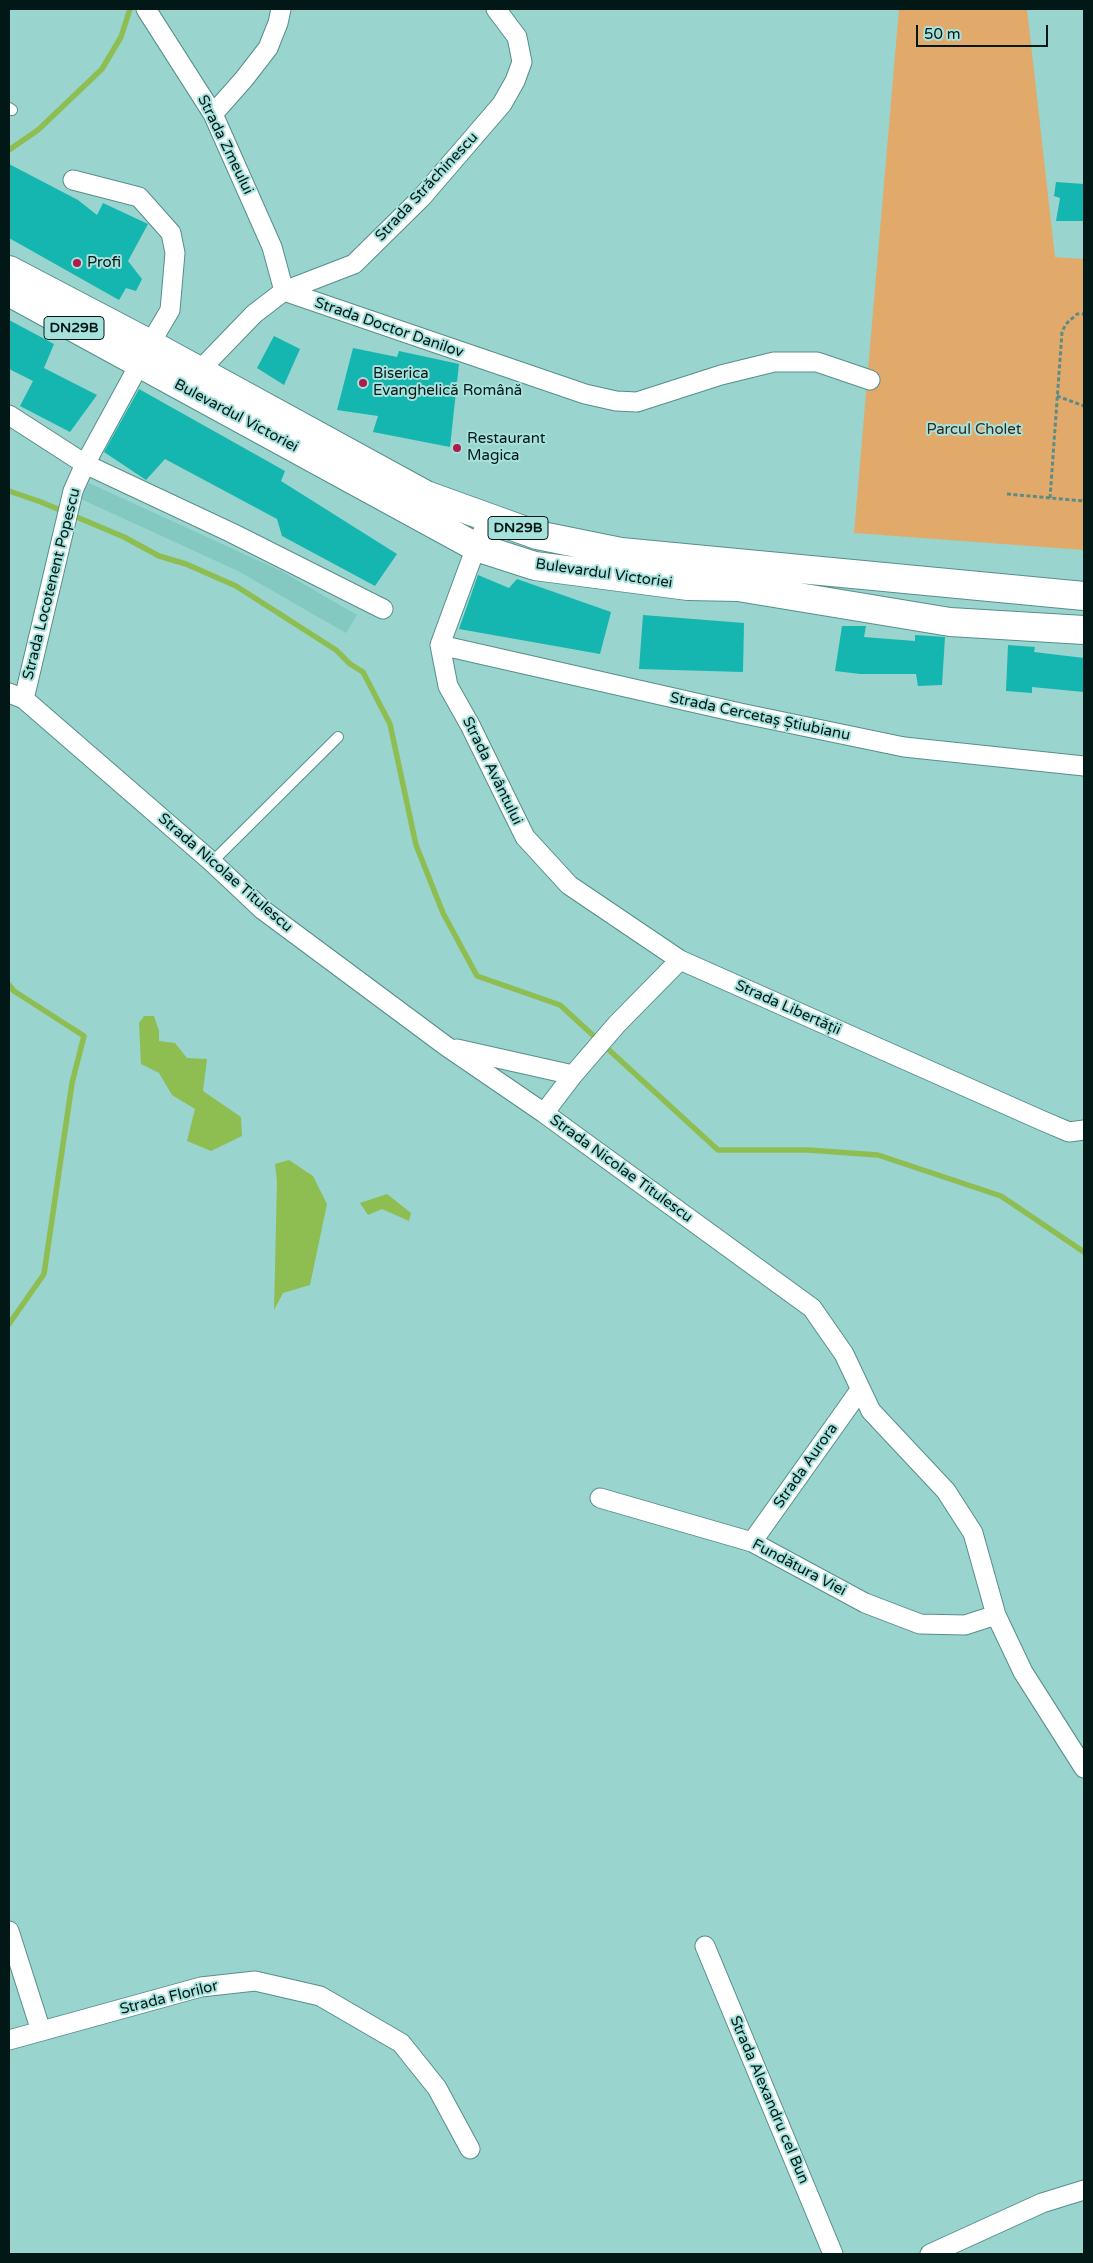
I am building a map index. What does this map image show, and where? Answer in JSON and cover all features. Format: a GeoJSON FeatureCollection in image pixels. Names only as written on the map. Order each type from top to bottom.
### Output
{"type":"FeatureCollection","features":[{"type":"Feature","properties":{"kind":"main road","name":"Bulevardul Victoriei"},"geometry":{"type":"LineString","coordinates":[[9,270],[144,354],[476,547],[535,566],[688,586],[738,587],[950,622],[1084,630]]}},
{"type":"Feature","properties":{"kind":"main road","name":"Bulevardul Victoriei"},"geometry":{"type":"LineString","coordinates":[[9,292],[144,354],[199,371],[426,495],[537,535],[621,552],[1084,596]]}},
{"type":"Feature","properties":{"kind":"street","name":"Strada Zmeului"},"geometry":{"type":"LineString","coordinates":[[146,9],[213,114],[272,247],[284,291]]}},
{"type":"Feature","properties":{"kind":"street"},"geometry":{"type":"LineString","coordinates":[[213,114],[268,48],[278,23],[281,9]]}},
{"type":"Feature","properties":{"kind":"street","name":"Strada Străchinescu"},"geometry":{"type":"LineString","coordinates":[[199,371],[254,314],[284,291],[354,264],[422,197],[502,104],[515,82],[522,62],[517,37],[496,9]]}},
{"type":"Feature","properties":{"kind":"street","name":"Strada Locotenent Popescu"},"geometry":{"type":"LineString","coordinates":[[16,696],[73,491],[85,464],[144,354],[170,310],[175,253],[171,233],[139,197],[73,180]]}},
{"type":"Feature","properties":{"kind":"street","name":"Strada Doctor Danilov"},"geometry":{"type":"LineString","coordinates":[[284,291],[557,385],[616,401],[637,402],[720,375],[774,362],[818,362],[870,380]]}},
{"type":"Feature","properties":{"kind":"street"},"geometry":{"type":"LineString","coordinates":[[9,415],[85,464],[383,609]]}},
{"type":"Feature","properties":{"kind":"street"},"geometry":{"type":"LineString","coordinates":[[440,645],[476,547],[489,518]]}},
{"type":"Feature","properties":{"kind":"street","name":"Strada Cercetaș Știubianu"},"geometry":{"type":"LineString","coordinates":[[440,645],[740,713],[904,747],[1084,766]]}},
{"type":"Feature","properties":{"kind":"street","name":"Strada Avântului"},"geometry":{"type":"LineString","coordinates":[[440,645],[448,686],[470,725],[525,837],[569,884],[680,960]]}},
{"type":"Feature","properties":{"kind":"street","name":"Strada Nicolae Titulescu"},"geometry":{"type":"LineString","coordinates":[[16,696],[212,862],[263,910],[446,1046],[544,1112],[812,1308],[844,1354],[871,1411],[946,1491],[973,1532],[996,1615],[1023,1672],[1084,1768]]}},
{"type":"Feature","properties":{"kind":"street"},"geometry":{"type":"LineString","coordinates":[[544,1112],[573,1075],[618,1024],[680,960]]}},
{"type":"Feature","properties":{"kind":"street","name":"Strada Libertății"},"geometry":{"type":"LineString","coordinates":[[680,960],[1069,1132],[1084,1130]]}},
{"type":"Feature","properties":{"kind":"street"},"geometry":{"type":"LineString","coordinates":[[446,1046],[573,1075]]}},
{"type":"Feature","properties":{"kind":"street","name":"Strada Aurora"},"geometry":{"type":"LineString","coordinates":[[752,1542],[860,1390]]}},
{"type":"Feature","properties":{"kind":"street","name":"Fundătura Viei"},"geometry":{"type":"LineString","coordinates":[[600,1498],[752,1542],[865,1603],[920,1624],[965,1625],[996,1615]]}},
{"type":"Feature","properties":{"kind":"street"},"geometry":{"type":"LineString","coordinates":[[9,1930],[40,2031]]}},
{"type":"Feature","properties":{"kind":"street","name":"Strada Alexandru cel Bun"},"geometry":{"type":"LineString","coordinates":[[705,1946],[833,2254]]}},
{"type":"Feature","properties":{"kind":"street","name":"Strada Florilor"},"geometry":{"type":"LineString","coordinates":[[9,2040],[201,1986],[255,1981],[320,1996],[401,2042],[437,2088],[470,2149]]}},
{"type":"Feature","properties":{"kind":"street"},"geometry":{"type":"LineString","coordinates":[[930,2254],[1042,2203],[1084,2190]]}},
{"type":"Feature","properties":{"kind":"lane"},"geometry":{"type":"LineString","coordinates":[[212,862],[338,737]]}},
{"type":"Feature","properties":{"kind":"path"},"geometry":{"type":"LineString","coordinates":[[1050,498],[1062,332],[1066,324],[1077,314],[1084,314]]}},
{"type":"Feature","properties":{"kind":"path"},"geometry":{"type":"LineString","coordinates":[[1057,396],[1084,406]]}},
{"type":"Feature","properties":{"kind":"path"},"geometry":{"type":"LineString","coordinates":[[1007,494],[1084,501]]}},
{"type":"Feature","properties":{"kind":"shaded area"},"geometry":{"type":"Polygon","coordinates":[[[89,483],[281,571],[357,615],[346,633],[238,571],[81,499],[89,483]]]}},
{"type":"Feature","properties":{"kind":"shaded area"},"geometry":{"type":"Polygon","coordinates":[[[144,1016],[154,1016],[159,1031],[159,1041],[175,1043],[187,1058],[207,1059],[203,1091],[241,1117],[242,1136],[211,1151],[187,1141],[195,1109],[172,1095],[159,1073],[141,1064],[139,1023],[144,1016]]]}},
{"type":"Feature","properties":{"kind":"shaded area"},"geometry":{"type":"Polygon","coordinates":[[[289,1160],[313,1176],[327,1204],[310,1285],[283,1293],[274,1310],[277,1181],[275,1164],[289,1160]]]}},
{"type":"Feature","properties":{"kind":"shaded area"},"geometry":{"type":"Polygon","coordinates":[[[387,1194],[411,1213],[409,1221],[382,1209],[368,1215],[360,1203],[387,1194]]]}},
{"type":"Feature","properties":{"kind":"green space","name":"Parcul Cholet"},"geometry":{"type":"Polygon","coordinates":[[[899,9],[1027,9],[1055,257],[1084,259],[1084,550],[854,533],[899,9]]]}},
{"type":"Feature","properties":{"kind":"building"},"geometry":{"type":"Polygon","coordinates":[[[9,164],[78,200],[97,215],[103,203],[148,224],[128,261],[142,279],[136,291],[126,288],[119,300],[9,238],[9,164]]]}},
{"type":"Feature","properties":{"kind":"building"},"geometry":{"type":"Polygon","coordinates":[[[1056,182],[1084,184],[1084,221],[1056,221],[1060,198],[1054,196],[1056,182]]]}},
{"type":"Feature","properties":{"kind":"building"},"geometry":{"type":"Polygon","coordinates":[[[9,320],[54,344],[44,368],[97,395],[70,432],[20,406],[33,381],[9,369],[9,320]]]}},
{"type":"Feature","properties":{"kind":"building"},"geometry":{"type":"Polygon","coordinates":[[[274,336],[300,349],[284,385],[257,368],[274,336]]]}},
{"type":"Feature","properties":{"kind":"building"},"geometry":{"type":"Polygon","coordinates":[[[353,348],[397,357],[399,351],[459,364],[450,447],[373,432],[378,416],[337,410],[353,348]]]}},
{"type":"Feature","properties":{"kind":"building"},"geometry":{"type":"Polygon","coordinates":[[[139,389],[285,471],[281,481],[397,554],[375,586],[282,536],[277,519],[165,459],[146,480],[104,452],[139,389]]]}},
{"type":"Feature","properties":{"kind":"building"},"geometry":{"type":"Polygon","coordinates":[[[478,575],[509,588],[517,579],[611,612],[600,654],[459,629],[478,575]]]}},
{"type":"Feature","properties":{"kind":"building"},"geometry":{"type":"Polygon","coordinates":[[[643,615],[744,623],[743,672],[639,669],[643,615]]]}},
{"type":"Feature","properties":{"kind":"building"},"geometry":{"type":"Polygon","coordinates":[[[842,626],[866,626],[864,637],[915,641],[915,635],[945,637],[942,685],[918,686],[916,674],[860,674],[835,671],[842,626]]]}},
{"type":"Feature","properties":{"kind":"building"},"geometry":{"type":"Polygon","coordinates":[[[1008,645],[1035,647],[1034,652],[1084,658],[1084,692],[1032,687],[1032,693],[1006,691],[1008,645]]]}},
{"type":"Feature","properties":{"kind":"waterway"},"geometry":{"type":"LineString","coordinates":[[9,150],[38,130],[102,69],[121,37],[130,9]]}},
{"type":"Feature","properties":{"kind":"waterway"},"geometry":{"type":"LineString","coordinates":[[9,491],[41,502],[124,537],[159,556],[186,564],[236,586],[336,650],[350,664],[363,672],[390,724],[416,845],[443,913],[477,976],[560,1005],[718,1150],[808,1150],[878,1155],[1001,1196],[1084,1252]]}},
{"type":"Feature","properties":{"kind":"waterway"},"geometry":{"type":"LineString","coordinates":[[9,985],[14,991],[84,1036],[72,1083],[44,1274],[9,1324]]}},
{"type":"Feature","properties":{"kind":"place","name":"Profi"},"geometry":{"type":"Point","coordinates":[77,263]}},
{"type":"Feature","properties":{"kind":"place","name":"Biserica Evanghelică Română"},"geometry":{"type":"Point","coordinates":[363,383]}},
{"type":"Feature","properties":{"kind":"place","name":"Restaurant Magica"},"geometry":{"type":"Point","coordinates":[457,448]}}]}
